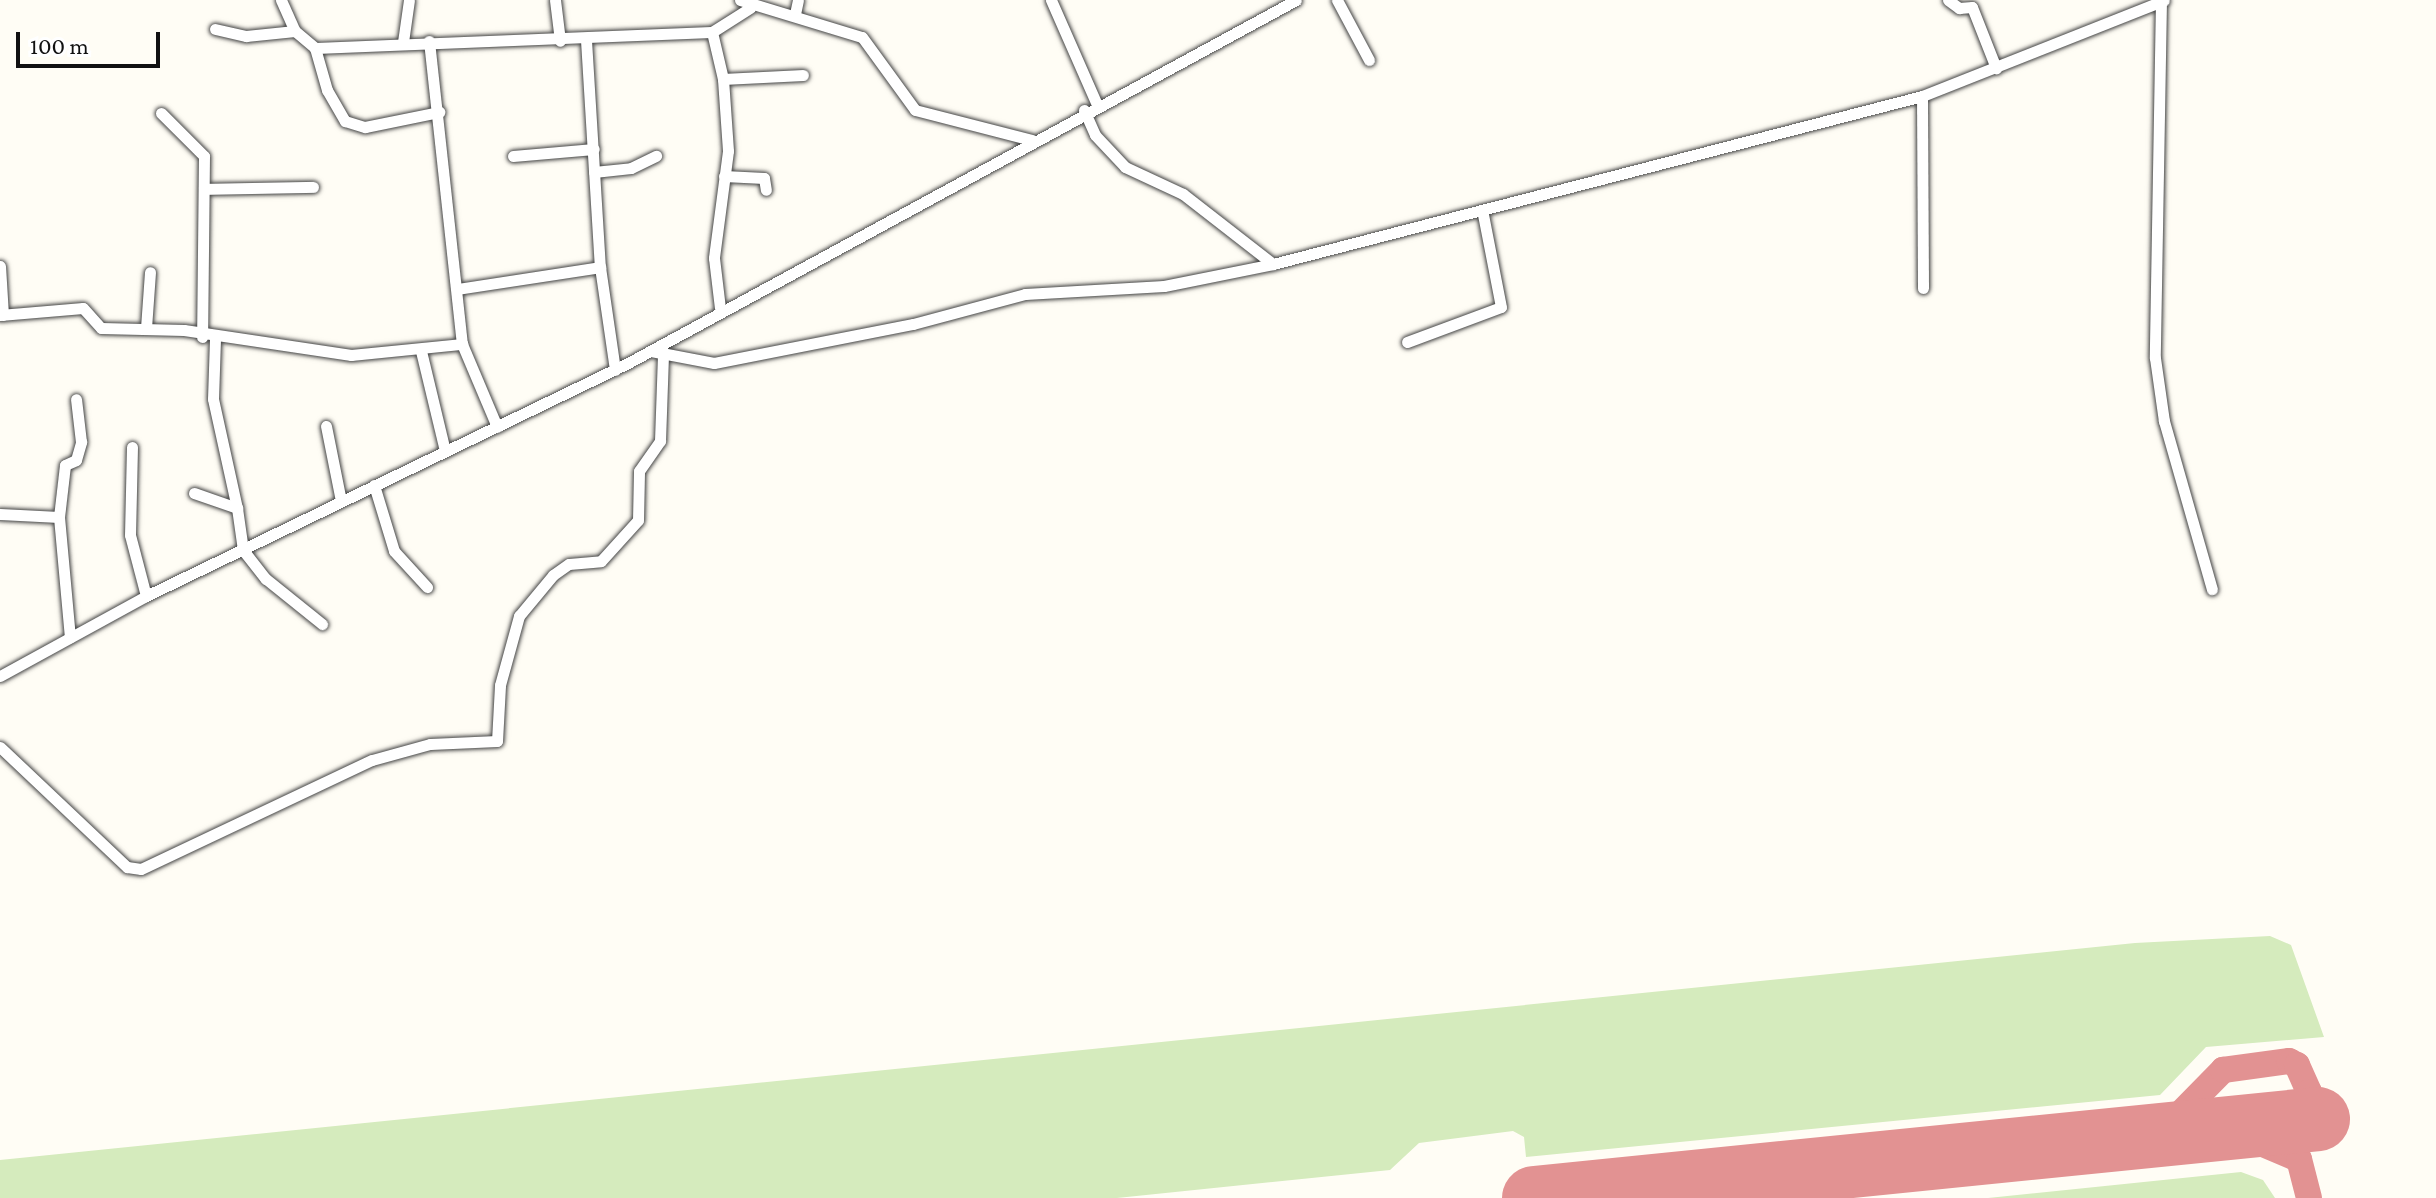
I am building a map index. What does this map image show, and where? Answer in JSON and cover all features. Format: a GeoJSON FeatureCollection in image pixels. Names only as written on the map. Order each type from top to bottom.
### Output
{"type":"FeatureCollection","features":[{"type":"Feature","properties":{"kind":"street"},"geometry":{"type":"LineString","coordinates":[[281,0],[295,31],[315,48],[327,90],[354,125],[439,112]]}},
{"type":"Feature","properties":{"kind":"street"},"geometry":{"type":"LineString","coordinates":[[403,42],[409,0]]}},
{"type":"Feature","properties":{"kind":"street"},"geometry":{"type":"LineString","coordinates":[[555,0],[560,41]]}},
{"type":"Feature","properties":{"kind":"street"},"geometry":{"type":"LineString","coordinates":[[740,0],[750,8],[795,14],[862,37],[915,110],[1032,140]]}},
{"type":"Feature","properties":{"kind":"street"},"geometry":{"type":"LineString","coordinates":[[795,14],[798,0]]}},
{"type":"Feature","properties":{"kind":"street"},"geometry":{"type":"LineString","coordinates":[[1051,0],[1097,105]]}},
{"type":"Feature","properties":{"kind":"street"},"geometry":{"type":"LineString","coordinates":[[0,676],[146,596],[615,370],[657,353],[720,308],[1084,110],[1296,0]]}},
{"type":"Feature","properties":{"kind":"street"},"geometry":{"type":"LineString","coordinates":[[1337,0],[1369,60]]}},
{"type":"Feature","properties":{"kind":"street"},"geometry":{"type":"LineString","coordinates":[[1948,0],[1959,8],[1972,7],[1996,68]]}},
{"type":"Feature","properties":{"kind":"street"},"geometry":{"type":"LineString","coordinates":[[657,353],[714,363],[742,359],[1025,294],[1164,286],[1273,264],[1483,214],[1840,113],[1922,96],[2162,0],[2155,358],[2164,421],[2212,589]]}},
{"type":"Feature","properties":{"kind":"street"},"geometry":{"type":"LineString","coordinates":[[315,48],[429,41],[586,40],[639,30],[712,32],[750,8]]}},
{"type":"Feature","properties":{"kind":"street"},"geometry":{"type":"LineString","coordinates":[[215,29],[246,36],[295,31]]}},
{"type":"Feature","properties":{"kind":"street"},"geometry":{"type":"LineString","coordinates":[[712,32],[723,79],[724,176],[714,258],[720,308]]}},
{"type":"Feature","properties":{"kind":"street"},"geometry":{"type":"LineString","coordinates":[[586,40],[600,267],[615,370]]}},
{"type":"Feature","properties":{"kind":"street"},"geometry":{"type":"LineString","coordinates":[[429,41],[462,344],[497,427]]}},
{"type":"Feature","properties":{"kind":"street"},"geometry":{"type":"LineString","coordinates":[[723,79],[803,75]]}},
{"type":"Feature","properties":{"kind":"street"},"geometry":{"type":"LineString","coordinates":[[1922,96],[1923,288]]}},
{"type":"Feature","properties":{"kind":"street"},"geometry":{"type":"LineString","coordinates":[[1084,110],[1095,135],[1125,167],[1183,194],[1273,264]]}},
{"type":"Feature","properties":{"kind":"street"},"geometry":{"type":"LineString","coordinates":[[161,113],[204,156],[202,337]]}},
{"type":"Feature","properties":{"kind":"street"},"geometry":{"type":"LineString","coordinates":[[513,156],[594,149]]}},
{"type":"Feature","properties":{"kind":"street"},"geometry":{"type":"LineString","coordinates":[[594,172],[631,168],[656,156]]}},
{"type":"Feature","properties":{"kind":"street"},"geometry":{"type":"LineString","coordinates":[[724,176],[764,178],[766,190]]}},
{"type":"Feature","properties":{"kind":"street"},"geometry":{"type":"LineString","coordinates":[[204,189],[313,187]]}},
{"type":"Feature","properties":{"kind":"street"},"geometry":{"type":"LineString","coordinates":[[1407,342],[1501,307],[1483,214]]}},
{"type":"Feature","properties":{"kind":"street"},"geometry":{"type":"LineString","coordinates":[[0,266],[2,315],[87,309],[98,328],[146,328],[215,339],[307,344],[351,355],[421,351],[462,344]]}},
{"type":"Feature","properties":{"kind":"street"},"geometry":{"type":"LineString","coordinates":[[457,289],[600,267]]}},
{"type":"Feature","properties":{"kind":"street"},"geometry":{"type":"LineString","coordinates":[[146,328],[150,272]]}},
{"type":"Feature","properties":{"kind":"street"},"geometry":{"type":"LineString","coordinates":[[215,339],[213,399],[243,550],[266,579],[322,624]]}},
{"type":"Feature","properties":{"kind":"street"},"geometry":{"type":"LineString","coordinates":[[421,351],[445,451]]}},
{"type":"Feature","properties":{"kind":"street"},"geometry":{"type":"LineString","coordinates":[[0,747],[127,867],[141,869],[372,760],[430,744],[497,741],[500,685],[519,616],[553,575],[569,564],[601,561],[638,520],[639,471],[660,441],[657,353]]}},
{"type":"Feature","properties":{"kind":"street"},"geometry":{"type":"LineString","coordinates":[[70,638],[59,517],[65,465],[76,460],[81,442],[76,399]]}},
{"type":"Feature","properties":{"kind":"street"},"geometry":{"type":"LineString","coordinates":[[326,426],[341,501]]}},
{"type":"Feature","properties":{"kind":"street"},"geometry":{"type":"LineString","coordinates":[[132,447],[130,535],[146,596]]}},
{"type":"Feature","properties":{"kind":"street"},"geometry":{"type":"LineString","coordinates":[[374,485],[394,551],[427,587]]}},
{"type":"Feature","properties":{"kind":"street"},"geometry":{"type":"LineString","coordinates":[[194,493],[237,508]]}},
{"type":"Feature","properties":{"kind":"street"},"geometry":{"type":"LineString","coordinates":[[0,514],[59,517]]}},
{"type":"Feature","properties":{"kind":"green space"},"geometry":{"type":"Polygon","coordinates":[[[2270,936],[2291,945],[2324,1037],[2206,1047],[2160,1095],[1526,1157],[1524,1137],[1513,1131],[1419,1143],[1390,1170],[1117,1198],[0,1198],[0,1160],[2135,943],[2270,936]]]}},
{"type":"Feature","properties":{"kind":"green space"},"geometry":{"type":"Polygon","coordinates":[[[2241,1172],[2263,1180],[2275,1198],[1988,1198],[2241,1172]]]}},
{"type":"Feature","properties":{"kind":"taxiway"},"geometry":{"type":"LineString","coordinates":[[2144,1136],[2170,1124],[2223,1070],[2289,1061],[2297,1065],[2309,1092],[2296,1129],[2263,1144],[2213,1129]]}},
{"type":"Feature","properties":{"kind":"taxiway"},"geometry":{"type":"LineString","coordinates":[[2263,1144],[2299,1159],[2309,1198]]}},
{"type":"Feature","properties":{"kind":"runway"},"geometry":{"type":"LineString","coordinates":[[1534,1198],[2318,1119]]}}]}
